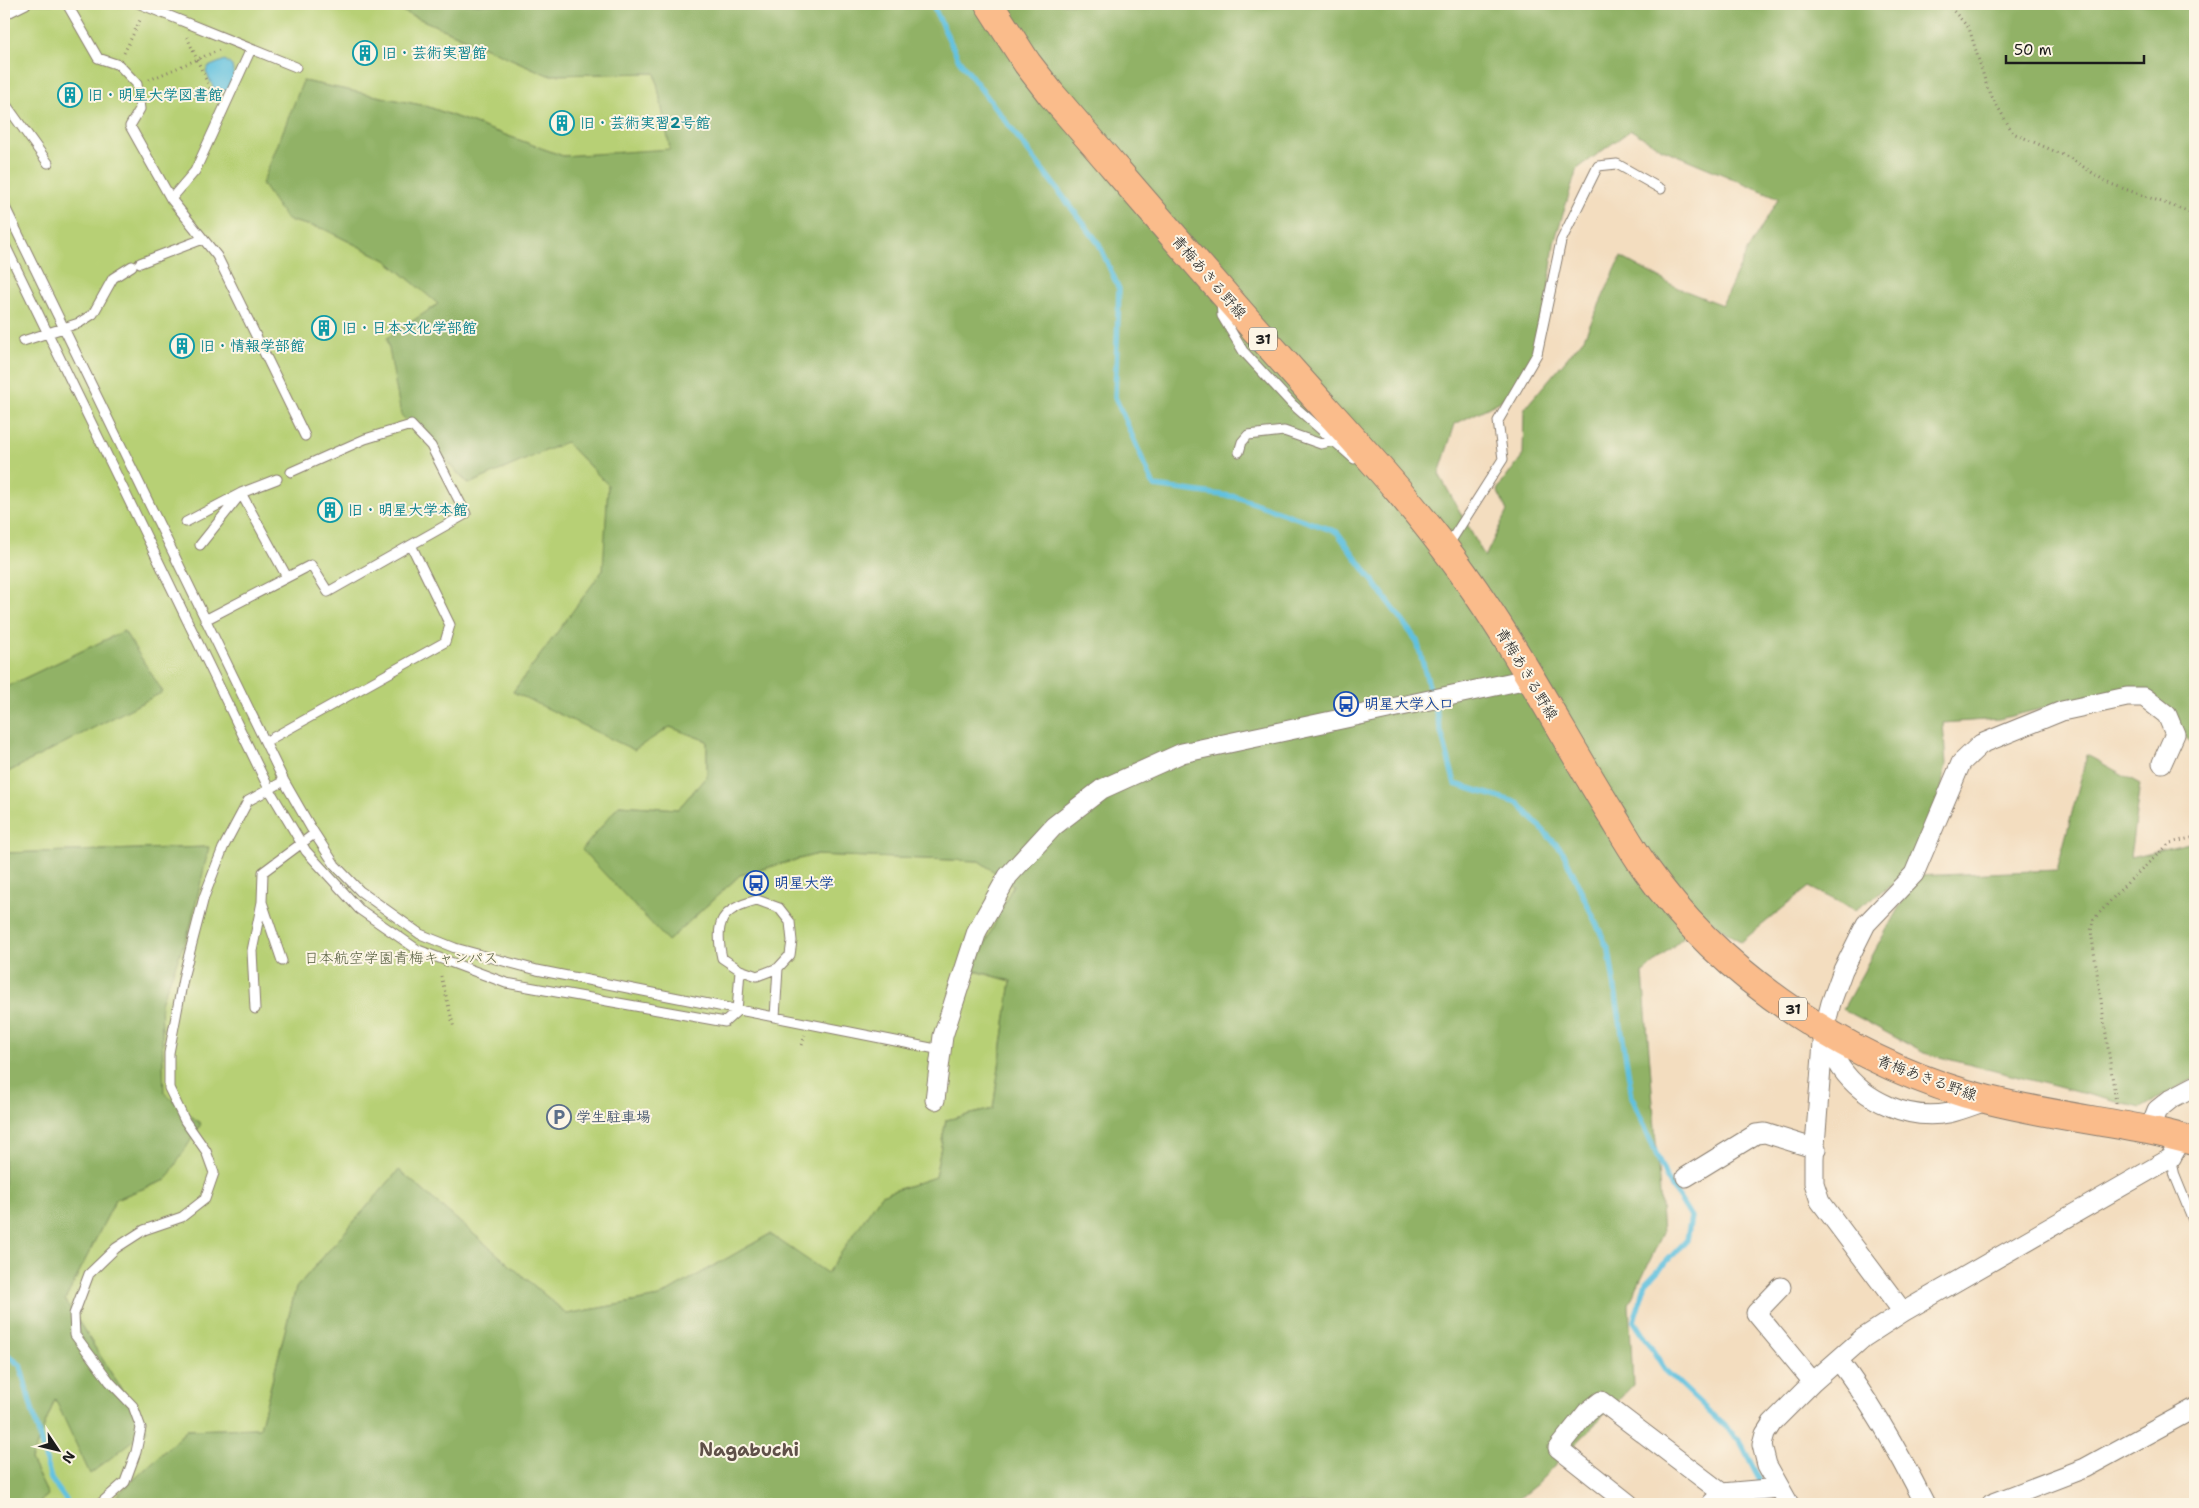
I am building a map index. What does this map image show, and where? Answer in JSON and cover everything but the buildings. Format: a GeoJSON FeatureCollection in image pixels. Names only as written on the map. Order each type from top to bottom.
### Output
{"type":"FeatureCollection","features":[{"type":"Feature","properties":{"kind":"main road","name":"青梅あきる野線"},"geometry":{"type":"LineString","coordinates":[[989,4],[1027,64],[1051,94],[1220,291],[1368,468],[1414,509],[1446,550],[1464,574],[1532,678],[1576,756],[1634,850],[1673,906],[1724,958],[1766,992],[1824,1030],[1878,1061],[1929,1082],[1989,1100],[2119,1126],[2149,1130],[2183,1146]]}},
{"type":"Feature","properties":{"kind":"street"},"geometry":{"type":"LineString","coordinates":[[935,1100],[940,1050],[957,989],[977,931],[1008,876],[1054,826],[1102,789],[1182,753],[1451,697],[1532,678]]}},
{"type":"Feature","properties":{"kind":"street"},"geometry":{"type":"LineString","coordinates":[[1903,1312],[1820,1200],[1814,1183],[1824,1030],[1843,970],[1866,924],[1914,874],[1961,763],[1981,744],[2062,710],[2127,697],[2144,697],[2167,715],[2175,734],[2162,763]]}},
{"type":"Feature","properties":{"kind":"street"},"geometry":{"type":"LineString","coordinates":[[1824,1030],[1840,1068],[1856,1086],[1884,1104],[1914,1114],[1948,1113],[1989,1100]]}},
{"type":"Feature","properties":{"kind":"street"},"geometry":{"type":"LineString","coordinates":[[2149,1130],[2157,1110],[2172,1098],[2195,1086]]}},
{"type":"Feature","properties":{"kind":"street"},"geometry":{"type":"LineString","coordinates":[[1686,1176],[1756,1134],[1765,1133],[1816,1148]]}},
{"type":"Feature","properties":{"kind":"street"},"geometry":{"type":"LineString","coordinates":[[1789,1504],[1775,1488],[1762,1445],[1765,1434],[1772,1423],[1813,1382],[1863,1338],[1903,1312],[2183,1146]]}},
{"type":"Feature","properties":{"kind":"street"},"geometry":{"type":"LineString","coordinates":[[1782,1288],[1756,1312],[1813,1382]]}},
{"type":"Feature","properties":{"kind":"street"},"geometry":{"type":"LineString","coordinates":[[1839,1361],[1862,1391],[1925,1504]]}},
{"type":"Feature","properties":{"kind":"street"},"geometry":{"type":"LineString","coordinates":[[1629,1504],[1558,1448],[1587,1412],[1601,1401],[1716,1499],[1747,1491],[1775,1488]]}},
{"type":"Feature","properties":{"kind":"street"},"geometry":{"type":"LineString","coordinates":[[1990,1504],[2085,1468],[2195,1408]]}},
{"type":"Feature","properties":{"kind":"lane"},"geometry":{"type":"LineString","coordinates":[[4,15],[26,4]]}},
{"type":"Feature","properties":{"kind":"lane"},"geometry":{"type":"LineString","coordinates":[[67,4],[98,58],[119,65],[138,84],[140,109],[130,126],[171,199],[217,256],[305,436]]}},
{"type":"Feature","properties":{"kind":"lane"},"geometry":{"type":"LineString","coordinates":[[143,5],[296,68]]}},
{"type":"Feature","properties":{"kind":"lane"},"geometry":{"type":"LineString","coordinates":[[171,199],[195,171],[251,49]]}},
{"type":"Feature","properties":{"kind":"lane"},"geometry":{"type":"LineString","coordinates":[[4,102],[48,163]]}},
{"type":"Feature","properties":{"kind":"lane"},"geometry":{"type":"LineString","coordinates":[[1446,550],[1503,459],[1498,421],[1537,354],[1561,241],[1598,166],[1617,164],[1661,189]]}},
{"type":"Feature","properties":{"kind":"lane"},"geometry":{"type":"LineString","coordinates":[[4,206],[284,780],[314,834],[335,865],[360,891],[420,934],[455,948],[537,970],[940,1050]]}},
{"type":"Feature","properties":{"kind":"lane"},"geometry":{"type":"LineString","coordinates":[[23,341],[79,323],[93,314],[113,278],[136,264],[203,239]]}},
{"type":"Feature","properties":{"kind":"lane"},"geometry":{"type":"LineString","coordinates":[[4,243],[269,789],[302,843],[358,909],[418,950],[506,983],[725,1022],[737,1011],[740,970]]}},
{"type":"Feature","properties":{"kind":"lane"},"geometry":{"type":"LineString","coordinates":[[1220,291],[1222,316],[1243,351],[1292,404],[1368,468]]}},
{"type":"Feature","properties":{"kind":"lane"},"geometry":{"type":"LineString","coordinates":[[205,620],[312,565],[328,592],[466,514],[431,446],[411,425],[316,457],[291,472]]}},
{"type":"Feature","properties":{"kind":"lane"},"geometry":{"type":"LineString","coordinates":[[1239,452],[1242,442],[1248,435],[1284,431],[1321,444],[1334,441]]}},
{"type":"Feature","properties":{"kind":"lane"},"geometry":{"type":"LineString","coordinates":[[186,522],[241,493],[277,479]]}},
{"type":"Feature","properties":{"kind":"lane"},"geometry":{"type":"LineString","coordinates":[[241,493],[287,577]]}},
{"type":"Feature","properties":{"kind":"lane"},"geometry":{"type":"LineString","coordinates":[[200,545],[241,493]]}},
{"type":"Feature","properties":{"kind":"lane"},"geometry":{"type":"LineString","coordinates":[[265,742],[445,642],[450,625],[411,545]]}},
{"type":"Feature","properties":{"kind":"lane"},"geometry":{"type":"LineString","coordinates":[[100,1504],[125,1482],[136,1452],[141,1428],[133,1406],[110,1382],[75,1335],[74,1314],[89,1274],[116,1248],[144,1230],[182,1217],[205,1199],[214,1173],[206,1151],[185,1120],[169,1088],[169,1053],[184,974],[204,897],[223,848],[248,801],[284,780]]}},
{"type":"Feature","properties":{"kind":"lane"},"geometry":{"type":"LineString","coordinates":[[255,1009],[252,951],[262,902],[263,872],[314,834]]}},
{"type":"Feature","properties":{"kind":"lane"},"geometry":{"type":"LineString","coordinates":[[757,900],[779,908],[790,922],[792,940],[790,955],[778,968],[757,976],[740,970],[722,958],[717,938],[723,917],[738,905],[757,900]]}},
{"type":"Feature","properties":{"kind":"lane"},"geometry":{"type":"LineString","coordinates":[[262,902],[282,961]]}},
{"type":"Feature","properties":{"kind":"lane"},"geometry":{"type":"LineString","coordinates":[[775,1017],[778,968]]}},
{"type":"Feature","properties":{"kind":"lane"},"geometry":{"type":"LineString","coordinates":[[2183,1146],[2175,1176],[2195,1225]]}},
{"type":"Feature","properties":{"kind":"path"},"geometry":{"type":"LineString","coordinates":[[1947,4],[1969,28],[1988,90],[2013,133],[2070,158],[2108,182],[2187,211],[2195,218]]}},
{"type":"Feature","properties":{"kind":"path"},"geometry":{"type":"LineString","coordinates":[[119,65],[143,5]]}},
{"type":"Feature","properties":{"kind":"path"},"geometry":{"type":"LineString","coordinates":[[179,20],[221,114]]}},
{"type":"Feature","properties":{"kind":"path"},"geometry":{"type":"LineString","coordinates":[[138,84],[236,43]]}},
{"type":"Feature","properties":{"kind":"path"},"geometry":{"type":"LineString","coordinates":[[2119,1126],[2091,931],[2094,920],[2124,886],[2170,843],[2195,837]]}},
{"type":"Feature","properties":{"kind":"path"},"geometry":{"type":"LineString","coordinates":[[441,976],[454,1028]]}},
{"type":"Feature","properties":{"kind":"green space","name":"日本航空学園青梅キャンパス"},"geometry":{"type":"Polygon","coordinates":[[[4,4],[386,4],[548,75],[655,73],[671,150],[563,156],[426,106],[303,81],[287,220],[324,229],[386,260],[439,304],[401,415],[468,484],[566,442],[608,485],[604,570],[513,692],[670,727],[707,741],[707,776],[678,809],[619,805],[668,941],[740,875],[814,855],[979,861],[1013,885],[978,972],[1011,981],[993,1109],[946,1120],[935,1177],[881,1195],[827,1274],[770,1234],[659,1297],[567,1314],[399,1170],[296,1288],[260,1428],[187,1430],[108,1504],[37,1504],[48,1495],[31,1460],[55,1399],[147,1430],[65,1300],[116,1199],[166,1180],[161,1002],[190,928],[208,847],[4,853],[4,774],[162,692],[124,631],[4,688],[4,4]]]}},
{"type":"Feature","properties":{"kind":"green space"},"geometry":{"type":"Polygon","coordinates":[[[386,4],[2195,4],[2195,748],[2153,694],[2103,694],[1999,719],[1943,723],[1946,764],[1928,861],[1855,910],[1809,887],[1741,942],[1706,917],[1643,973],[1663,1233],[1629,1304],[1633,1385],[1537,1484],[1512,1504],[108,1504],[187,1430],[260,1428],[296,1288],[399,1170],[567,1314],[659,1297],[770,1234],[827,1273],[881,1195],[935,1177],[946,1120],[993,1109],[1011,981],[973,970],[1013,885],[979,861],[814,855],[740,875],[668,941],[582,850],[619,805],[678,809],[707,776],[707,741],[670,727],[634,750],[513,692],[603,570],[608,485],[566,442],[469,484],[401,415],[387,338],[438,304],[386,260],[324,229],[287,220],[262,184],[303,81],[426,106],[563,156],[670,149],[655,73],[548,75],[386,4]],[[1631,130],[1577,169],[1554,243],[1544,328],[1519,386],[1499,402],[1455,424],[1439,474],[1485,557],[1507,511],[1497,490],[1523,455],[1524,409],[1584,338],[1621,257],[1678,288],[1722,305],[1747,251],[1779,198],[1660,148],[1631,130]]]}},
{"type":"Feature","properties":{"kind":"green space"},"geometry":{"type":"Polygon","coordinates":[[[124,631],[163,692],[4,774],[4,688],[124,631]]]}},
{"type":"Feature","properties":{"kind":"green space"},"geometry":{"type":"Polygon","coordinates":[[[2087,755],[2140,784],[2130,857],[2193,842],[2195,839],[2195,1078],[2141,1108],[1924,1053],[1843,1009],[1916,876],[2057,870],[2087,755]]]}},
{"type":"Feature","properties":{"kind":"green space"},"geometry":{"type":"Polygon","coordinates":[[[209,847],[190,928],[161,1002],[164,1093],[201,1124],[166,1180],[116,1199],[65,1300],[147,1430],[90,1474],[55,1399],[31,1460],[48,1495],[37,1504],[4,1504],[4,853],[209,847]]]}},
{"type":"Feature","properties":{"kind":"water"},"geometry":{"type":"Polygon","coordinates":[[[225,60],[232,66],[234,76],[233,88],[216,93],[206,72],[208,67],[225,60]]]}},
{"type":"Feature","properties":{"kind":"waterway"},"geometry":{"type":"LineString","coordinates":[[932,4],[959,60],[1099,244],[1119,289],[1115,397],[1154,486],[1237,497],[1337,532],[1417,641],[1455,784],[1518,803],[1563,852],[1609,951],[1632,1097],[1666,1177],[1691,1217],[1687,1240],[1646,1283],[1634,1321],[1666,1371],[1740,1441],[1760,1480],[1758,1504]]}},
{"type":"Feature","properties":{"kind":"waterway"},"geometry":{"type":"LineString","coordinates":[[4,1352],[20,1365],[51,1479],[69,1504]]}},
{"type":"Feature","properties":{"kind":"place","name":"旧・芸術実習館"},"geometry":{"type":"Point","coordinates":[365,53]}},
{"type":"Feature","properties":{"kind":"place","name":"旧・明星大学図書館"},"geometry":{"type":"Point","coordinates":[70,95]}},
{"type":"Feature","properties":{"kind":"place","name":"旧・芸術実習2号館"},"geometry":{"type":"Point","coordinates":[562,123]}},
{"type":"Feature","properties":{"kind":"place","name":"旧・日本文化学部館"},"geometry":{"type":"Point","coordinates":[324,328]}},
{"type":"Feature","properties":{"kind":"place","name":"旧・情報学部館"},"geometry":{"type":"Point","coordinates":[182,346]}},
{"type":"Feature","properties":{"kind":"place","name":"旧・明星大学本館"},"geometry":{"type":"Point","coordinates":[330,510]}},
{"type":"Feature","properties":{"kind":"place","name":"明星大学入口"},"geometry":{"type":"Point","coordinates":[1346,704]}},
{"type":"Feature","properties":{"kind":"place","name":"明星大学"},"geometry":{"type":"Point","coordinates":[756,883]}},
{"type":"Feature","properties":{"kind":"place","name":"学生駐車場"},"geometry":{"type":"Point","coordinates":[559,1117]}},
{"type":"Feature","properties":{"kind":"district","name":"Nagabuchi"},"geometry":{"type":"Point","coordinates":[749,1450]}}]}
